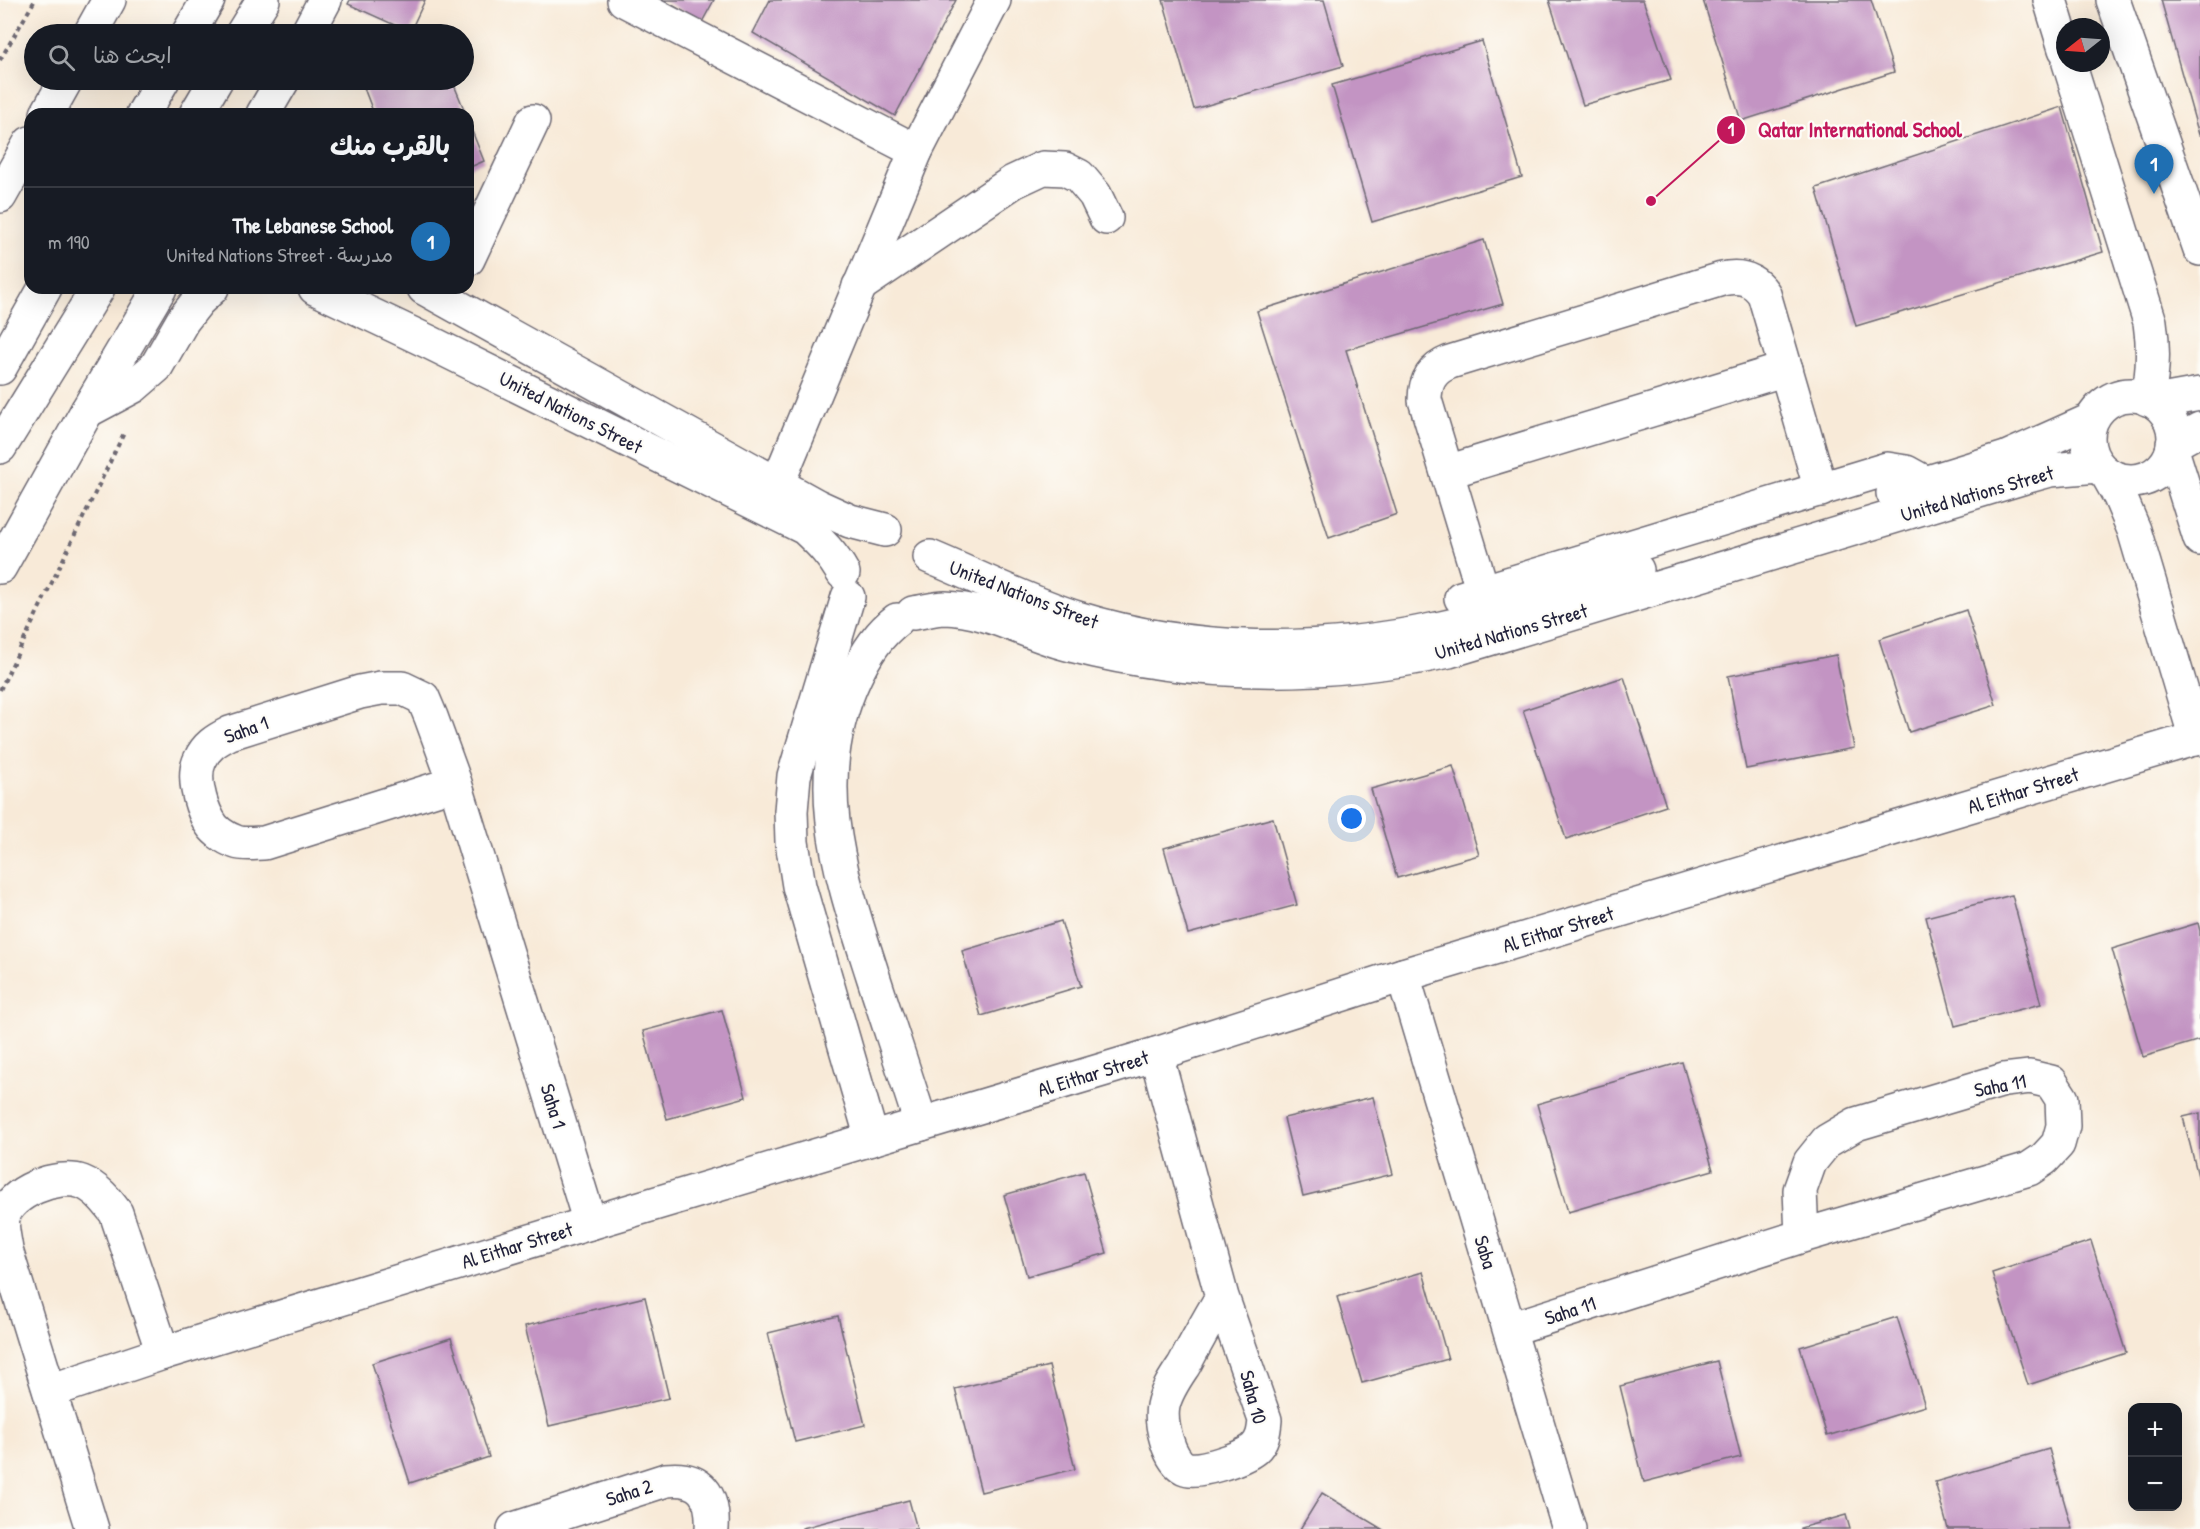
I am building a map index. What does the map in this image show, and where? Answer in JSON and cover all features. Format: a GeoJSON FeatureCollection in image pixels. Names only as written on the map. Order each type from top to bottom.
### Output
{"type":"FeatureCollection","features":[{"type":"Feature","properties":{"kind":"main road"},"geometry":{"type":"LineString","coordinates":[[96,24],[109,0]]}},
{"type":"Feature","properties":{"kind":"main road"},"geometry":{"type":"LineString","coordinates":[[194,24],[208,0]]}},
{"type":"Feature","properties":{"kind":"main road"},"geometry":{"type":"LineString","coordinates":[[248,24],[263,0]]}},
{"type":"Feature","properties":{"kind":"main road"},"geometry":{"type":"LineString","coordinates":[[312,24],[325,0]]}},
{"type":"Feature","properties":{"kind":"main road"},"geometry":{"type":"LineString","coordinates":[[624,0],[916,151]]}},
{"type":"Feature","properties":{"kind":"main road"},"geometry":{"type":"LineString","coordinates":[[777,485],[916,151],[994,0]]}},
{"type":"Feature","properties":{"kind":"main road"},"geometry":{"type":"LineString","coordinates":[[2050,0],[2056,20]]}},
{"type":"Feature","properties":{"kind":"main road"},"geometry":{"type":"LineString","coordinates":[[2113,0],[2200,249]]}},
{"type":"Feature","properties":{"kind":"main road"},"geometry":{"type":"LineString","coordinates":[[2072,72],[2150,322],[2153,360],[2151,400]]}},
{"type":"Feature","properties":{"kind":"main road"},"geometry":{"type":"LineString","coordinates":[[50,108],[60,90]]}},
{"type":"Feature","properties":{"kind":"main road"},"geometry":{"type":"LineString","coordinates":[[147,108],[157,90]]}},
{"type":"Feature","properties":{"kind":"main road"},"geometry":{"type":"LineString","coordinates":[[200,108],[210,90]]}},
{"type":"Feature","properties":{"kind":"main road"},"geometry":{"type":"LineString","coordinates":[[266,108],[277,90]]}},
{"type":"Feature","properties":{"kind":"main road"},"geometry":{"type":"LineString","coordinates":[[275,108],[280,90]]}},
{"type":"Feature","properties":{"kind":"main road"},"geometry":{"type":"LineString","coordinates":[[474,246],[533,121]]}},
{"type":"Feature","properties":{"kind":"main road"},"geometry":{"type":"LineString","coordinates":[[0,196],[24,154]]}},
{"type":"Feature","properties":{"kind":"main road"},"geometry":{"type":"LineString","coordinates":[[860,286],[1013,182],[1043,168],[1065,169],[1079,176],[1095,195],[1106,218]]}},
{"type":"Feature","properties":{"kind":"main road"},"geometry":{"type":"LineString","coordinates":[[1483,592],[1425,400],[1428,381],[1433,372],[1441,366],[1722,279],[1742,277],[1759,286],[1764,294],[1821,490]]}},
{"type":"Feature","properties":{"kind":"main road"},"geometry":{"type":"LineString","coordinates":[[0,368],[42,294]]}},
{"type":"Feature","properties":{"kind":"main road"},"geometry":{"type":"LineString","coordinates":[[0,447],[94,294]]}},
{"type":"Feature","properties":{"kind":"main road"},"geometry":{"type":"LineString","coordinates":[[0,567],[87,411],[156,294]]}},
{"type":"Feature","properties":{"kind":"main road"},"geometry":{"type":"LineString","coordinates":[[87,411],[134,386],[156,367],[183,320],[206,294]]}},
{"type":"Feature","properties":{"kind":"main road","name":"United Nations Street"},"geometry":{"type":"LineString","coordinates":[[328,294],[805,528],[835,559],[845,585]]}},
{"type":"Feature","properties":{"kind":"main road"},"geometry":{"type":"LineString","coordinates":[[429,342],[441,294]]}},
{"type":"Feature","properties":{"kind":"main road","name":"United Nations Street"},"geometry":{"type":"LineString","coordinates":[[445,294],[777,485],[850,521],[885,530]]}},
{"type":"Feature","properties":{"kind":"main road"},"geometry":{"type":"LineString","coordinates":[[1447,472],[1786,369]]}},
{"type":"Feature","properties":{"kind":"main road"},"geometry":{"type":"LineString","coordinates":[[2151,400],[2196,390]]}},
{"type":"Feature","properties":{"kind":"main road"},"geometry":{"type":"LineString","coordinates":[[2182,441],[2168,461],[2151,477],[2140,481],[2128,481],[2102,470],[2088,444],[2088,432],[2091,420],[2100,407],[2112,399],[2127,395],[2141,396],[2164,410],[2174,432],[2182,441],[2200,539]]}},
{"type":"Feature","properties":{"kind":"main road","name":"United Nations Street"},"geometry":{"type":"LineString","coordinates":[[930,557],[1076,618],[1125,631],[1174,640],[1245,646],[1347,643],[1413,633],[1494,613],[2006,458],[2091,420]]}},
{"type":"Feature","properties":{"kind":"main road"},"geometry":{"type":"LineString","coordinates":[[1413,633],[1428,614],[1437,607],[1887,470],[1906,472],[1926,483]]}},
{"type":"Feature","properties":{"kind":"main road","name":"United Nations Street"},"geometry":{"type":"LineString","coordinates":[[905,617],[943,608],[974,611],[1069,645],[1167,664],[1245,671],[1383,663],[1461,648],[2050,470],[2102,470]]}},
{"type":"Feature","properties":{"kind":"main road","name":"Al Eithar Street"},"geometry":{"type":"LineString","coordinates":[[50,1391],[163,1353],[1156,1054],[1403,975],[2198,738],[2134,530],[2120,497],[2102,470]]}},
{"type":"Feature","properties":{"kind":"main road"},"geometry":{"type":"LineString","coordinates":[[872,1139],[799,886],[792,842],[791,811],[794,776],[845,585],[846,558],[861,538],[873,532],[885,530],[899,531],[912,536],[922,546],[930,557],[933,582],[930,594],[923,605],[882,632],[862,661],[841,710],[829,784],[832,823],[840,868],[921,1124]]}},
{"type":"Feature","properties":{"kind":"main road"},"geometry":{"type":"LineString","coordinates":[[845,585],[864,614],[886,621],[905,617]]}},
{"type":"Feature","properties":{"kind":"main road","name":"Saha 1"},"geometry":{"type":"LineString","coordinates":[[455,783],[264,843],[238,843],[221,835],[208,820],[197,776],[198,763],[206,749],[216,740],[230,733],[360,692],[381,688],[402,688],[423,698],[455,783],[590,1223]]}},
{"type":"Feature","properties":{"kind":"main road","name":"Saba"},"geometry":{"type":"LineString","coordinates":[[1403,975],[1569,1529]]}},
{"type":"Feature","properties":{"kind":"main road","name":"Saha 10"},"geometry":{"type":"LineString","coordinates":[[1156,1054],[1222,1297],[1264,1420],[1263,1435],[1254,1449],[1239,1458],[1197,1469],[1185,1468],[1175,1460],[1168,1445],[1162,1423],[1163,1404],[1222,1297]]}},
{"type":"Feature","properties":{"kind":"main road","name":"Saha 11"},"geometry":{"type":"LineString","coordinates":[[1510,1329],[1802,1236],[2029,1168],[2044,1159],[2058,1144],[2063,1126],[2062,1099],[2051,1082],[2030,1077],[2004,1080],[1856,1124],[1827,1142],[1810,1162],[1800,1190],[1802,1236]]}},
{"type":"Feature","properties":{"kind":"main road"},"geometry":{"type":"LineString","coordinates":[[92,1529],[6,1250],[3,1219],[9,1203],[30,1189],[55,1181],[81,1182],[102,1195],[116,1213],[163,1353]]}},
{"type":"Feature","properties":{"kind":"main road","name":"Saha 2"},"geometry":{"type":"LineString","coordinates":[[514,1529],[666,1480],[682,1478],[693,1482],[704,1491],[710,1502],[712,1529]]}},
{"type":"Feature","properties":{"kind":"path"},"geometry":{"type":"LineString","coordinates":[[0,60],[35,0]]}},
{"type":"Feature","properties":{"kind":"path"},"geometry":{"type":"LineString","coordinates":[[0,690],[126,430]]}},
{"type":"Feature","properties":{"kind":"building"},"geometry":{"type":"Polygon","coordinates":[[[350,0],[425,0],[414,24],[392,24],[348,4],[350,0]]]}},
{"type":"Feature","properties":{"kind":"building"},"geometry":{"type":"Polygon","coordinates":[[[663,0],[714,0],[702,22],[663,0]]]}},
{"type":"Feature","properties":{"kind":"building"},"geometry":{"type":"Polygon","coordinates":[[[770,0],[956,0],[895,116],[753,33],[770,0]]]}},
{"type":"Feature","properties":{"kind":"building"},"geometry":{"type":"Polygon","coordinates":[[[1163,0],[1324,0],[1343,66],[1194,109],[1163,0]]]}},
{"type":"Feature","properties":{"kind":"building"},"geometry":{"type":"Polygon","coordinates":[[[1549,0],[1643,0],[1671,80],[1583,105],[1549,0]]]}},
{"type":"Feature","properties":{"kind":"building"},"geometry":{"type":"Polygon","coordinates":[[[1703,0],[1871,0],[1894,72],[1741,121],[1703,0]]]}},
{"type":"Feature","properties":{"kind":"building"},"geometry":{"type":"Polygon","coordinates":[[[2161,0],[2200,0],[2200,135],[2199,135],[2161,0]]]}},
{"type":"Feature","properties":{"kind":"building"},"geometry":{"type":"Polygon","coordinates":[[[1482,41],[1522,177],[1372,222],[1332,85],[1482,41]]]}},
{"type":"Feature","properties":{"kind":"building"},"geometry":{"type":"Polygon","coordinates":[[[365,90],[456,90],[464,108],[372,108],[365,90]]]}},
{"type":"Feature","properties":{"kind":"building"},"geometry":{"type":"Polygon","coordinates":[[[2062,107],[2103,252],[1856,326],[1816,188],[2062,107]]]}},
{"type":"Feature","properties":{"kind":"building"},"geometry":{"type":"Polygon","coordinates":[[[474,136],[484,161],[474,165],[474,136]]]}},
{"type":"Feature","properties":{"kind":"building"},"geometry":{"type":"Polygon","coordinates":[[[1484,240],[1503,304],[1346,350],[1397,514],[1329,538],[1257,311],[1484,240]]]}},
{"type":"Feature","properties":{"kind":"building"},"geometry":{"type":"Polygon","coordinates":[[[1966,610],[1996,705],[1909,732],[1879,639],[1966,610]]]}},
{"type":"Feature","properties":{"kind":"building"},"geometry":{"type":"Polygon","coordinates":[[[1836,655],[1854,748],[1746,769],[1728,676],[1836,655]]]}},
{"type":"Feature","properties":{"kind":"building"},"geometry":{"type":"Polygon","coordinates":[[[1624,677],[1666,806],[1566,839],[1523,710],[1624,677]]]}},
{"type":"Feature","properties":{"kind":"building"},"geometry":{"type":"Polygon","coordinates":[[[1453,766],[1479,855],[1397,878],[1371,789],[1453,766]]]}},
{"type":"Feature","properties":{"kind":"building"},"geometry":{"type":"Polygon","coordinates":[[[1273,818],[1297,905],[1188,934],[1164,848],[1273,818]]]}},
{"type":"Feature","properties":{"kind":"building"},"geometry":{"type":"Polygon","coordinates":[[[2012,895],[2041,1004],[1955,1026],[1926,917],[2012,895]]]}},
{"type":"Feature","properties":{"kind":"building"},"geometry":{"type":"Polygon","coordinates":[[[1061,921],[1081,986],[981,1016],[962,951],[1061,921]]]}},
{"type":"Feature","properties":{"kind":"building"},"geometry":{"type":"Polygon","coordinates":[[[2198,923],[2200,931],[2200,1040],[2143,1057],[2112,949],[2198,923]]]}},
{"type":"Feature","properties":{"kind":"building"},"geometry":{"type":"Polygon","coordinates":[[[722,1010],[746,1097],[667,1119],[643,1031],[722,1010]]]}},
{"type":"Feature","properties":{"kind":"building"},"geometry":{"type":"Polygon","coordinates":[[[1682,1062],[1713,1170],[1568,1212],[1537,1104],[1682,1062]]]}},
{"type":"Feature","properties":{"kind":"building"},"geometry":{"type":"Polygon","coordinates":[[[1373,1097],[1393,1174],[1303,1196],[1284,1118],[1373,1097]]]}},
{"type":"Feature","properties":{"kind":"building"},"geometry":{"type":"Polygon","coordinates":[[[2200,1113],[2200,1180],[2199,1180],[2183,1117],[2200,1113]]]}},
{"type":"Feature","properties":{"kind":"building"},"geometry":{"type":"Polygon","coordinates":[[[1084,1172],[1107,1253],[1027,1276],[1004,1195],[1084,1172]]]}},
{"type":"Feature","properties":{"kind":"building"},"geometry":{"type":"Polygon","coordinates":[[[2091,1241],[2126,1353],[2028,1385],[1992,1273],[2091,1241]]]}},
{"type":"Feature","properties":{"kind":"building"},"geometry":{"type":"Polygon","coordinates":[[[1423,1272],[1448,1359],[1362,1383],[1337,1297],[1423,1272]]]}},
{"type":"Feature","properties":{"kind":"building"},"geometry":{"type":"Polygon","coordinates":[[[645,1297],[669,1398],[549,1426],[525,1326],[645,1297]]]}},
{"type":"Feature","properties":{"kind":"building"},"geometry":{"type":"Polygon","coordinates":[[[838,1316],[865,1425],[795,1442],[768,1333],[838,1316]]]}},
{"type":"Feature","properties":{"kind":"building"},"geometry":{"type":"Polygon","coordinates":[[[1897,1317],[1925,1406],[1827,1436],[1800,1347],[1897,1317]]]}},
{"type":"Feature","properties":{"kind":"building"},"geometry":{"type":"Polygon","coordinates":[[[451,1338],[489,1457],[410,1483],[372,1363],[451,1338]]]}},
{"type":"Feature","properties":{"kind":"building"},"geometry":{"type":"Polygon","coordinates":[[[1717,1361],[1741,1457],[1644,1482],[1620,1386],[1717,1361]]]}},
{"type":"Feature","properties":{"kind":"building"},"geometry":{"type":"Polygon","coordinates":[[[1049,1366],[1075,1469],[981,1492],[955,1389],[1049,1366]]]}},
{"type":"Feature","properties":{"kind":"building"},"geometry":{"type":"Polygon","coordinates":[[[2049,1449],[2072,1529],[1948,1529],[1935,1482],[2049,1449]]]}},
{"type":"Feature","properties":{"kind":"building"},"geometry":{"type":"Polygon","coordinates":[[[1322,1493],[1382,1529],[1300,1529],[1322,1493]]]}},
{"type":"Feature","properties":{"kind":"building"},"geometry":{"type":"Polygon","coordinates":[[[909,1500],[917,1529],[802,1529],[802,1528],[909,1500]]]}},
{"type":"Feature","properties":{"kind":"building"},"geometry":{"type":"Polygon","coordinates":[[[1846,1515],[1850,1529],[1800,1529],[1800,1528],[1846,1515]]]}},
{"type":"Feature","properties":{"kind":"place","name":"The Lebanese School"},"geometry":{"type":"Point","coordinates":[2154,194]}},
{"type":"Feature","properties":{"kind":"place","name":"Qatar International School"},"geometry":{"type":"Point","coordinates":[1651,201]}}]}
